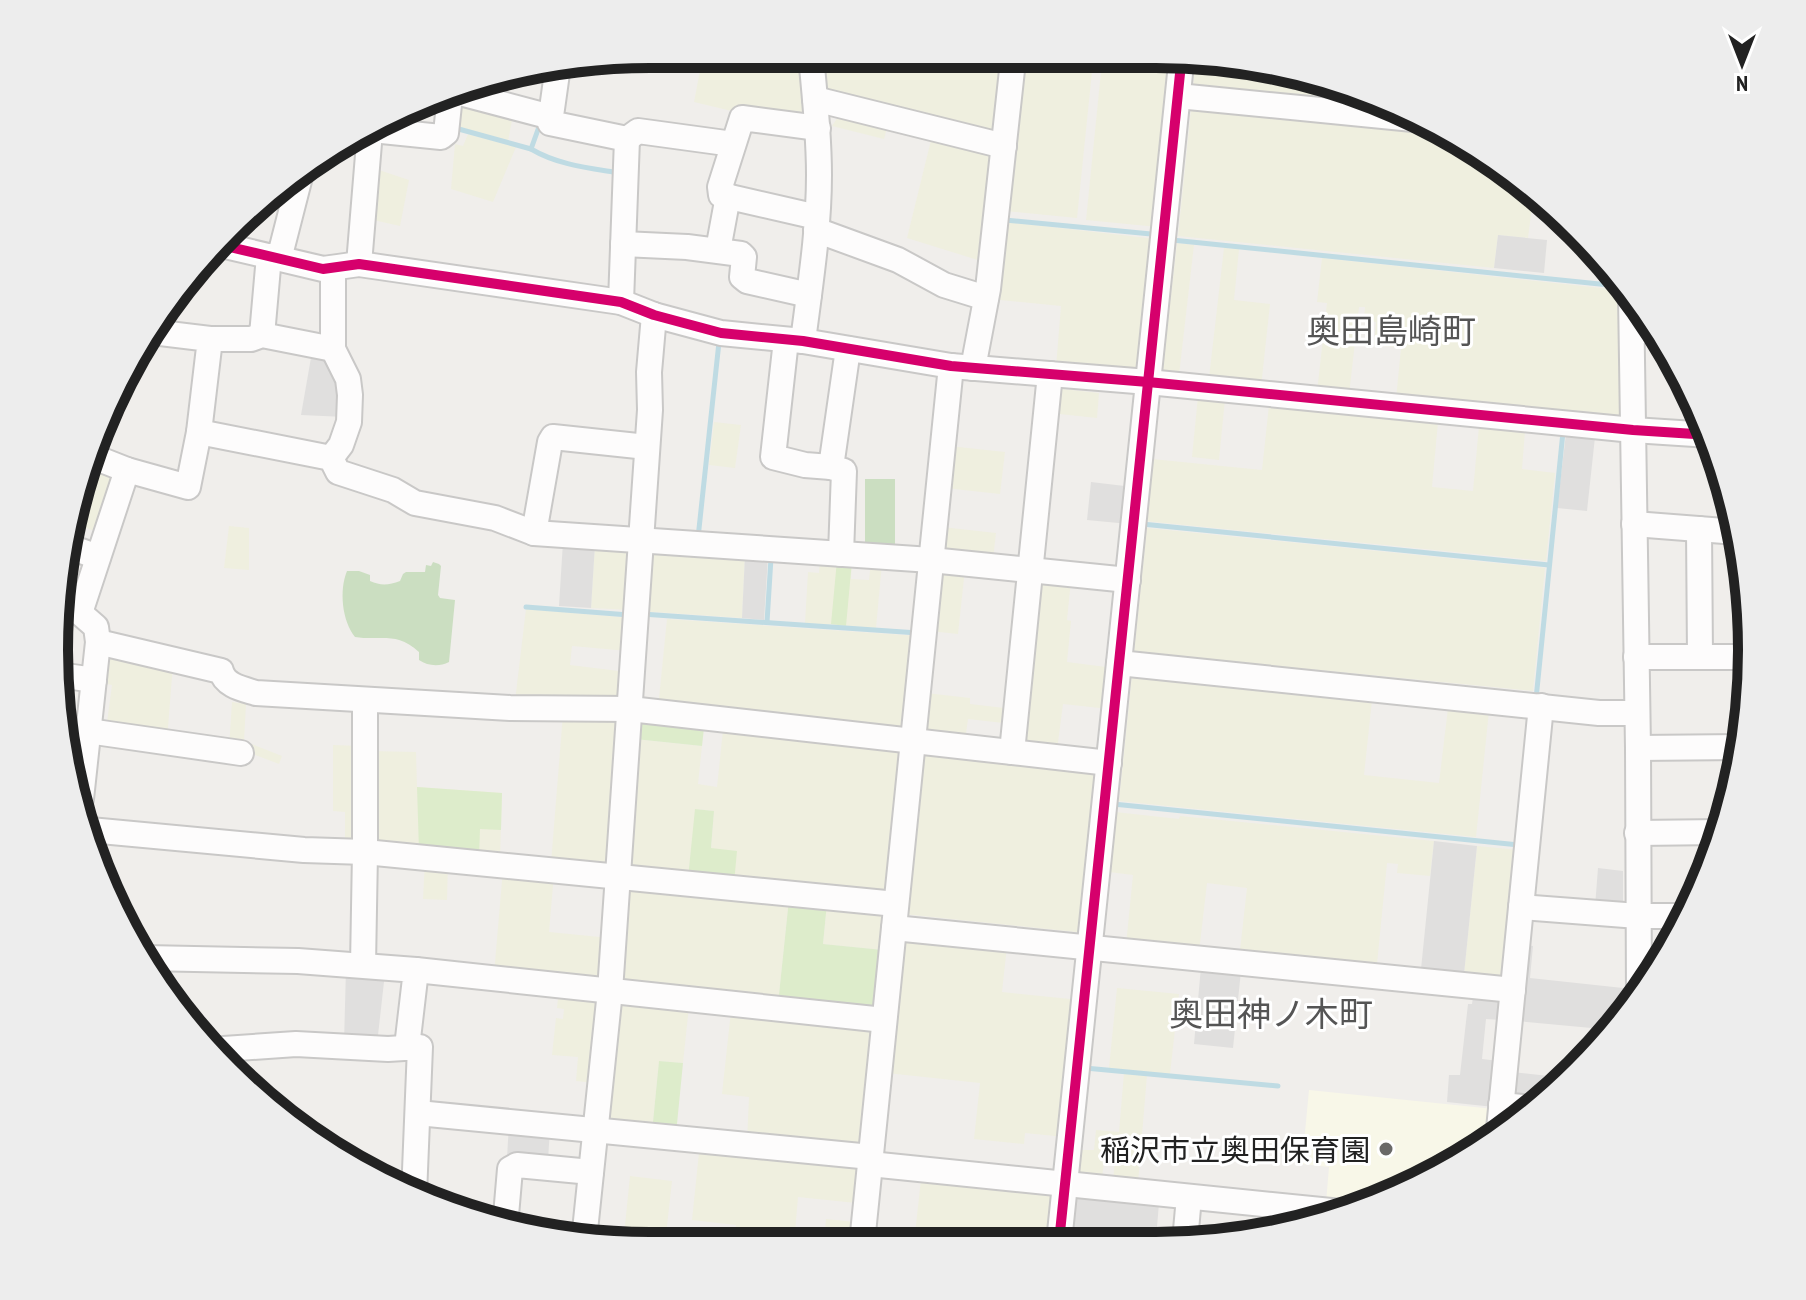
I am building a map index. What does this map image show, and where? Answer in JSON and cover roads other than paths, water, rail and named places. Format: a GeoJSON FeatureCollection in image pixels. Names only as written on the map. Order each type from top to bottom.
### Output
{"type":"FeatureCollection","features":[{"type":"Feature","properties":{"kind":"street"},"geometry":{"type":"LineString","coordinates":[[812,68],[818,128],[817,224],[809,295],[795,340],[773,457],[844,471],[841,554]]}},
{"type":"Feature","properties":{"kind":"street"},"geometry":{"type":"LineString","coordinates":[[863,1232],[931,560],[962,367],[986,298],[1012,68]]}},
{"type":"Feature","properties":{"kind":"street"},"geometry":{"type":"LineString","coordinates":[[1060,1232],[1181,69]]}},
{"type":"Feature","properties":{"kind":"street"},"geometry":{"type":"LineString","coordinates":[[557,76],[550,123],[627,139],[638,131],[733,144]]}},
{"type":"Feature","properties":{"kind":"street"},"geometry":{"type":"LineString","coordinates":[[1178,96],[1389,117]]}},
{"type":"Feature","properties":{"kind":"street"},"geometry":{"type":"LineString","coordinates":[[468,97],[551,117]]}},
{"type":"Feature","properties":{"kind":"street"},"geometry":{"type":"LineString","coordinates":[[815,99],[1004,146]]}},
{"type":"Feature","properties":{"kind":"street"},"geometry":{"type":"LineString","coordinates":[[385,132],[441,137],[446,133],[451,103]]}},
{"type":"Feature","properties":{"kind":"street"},"geometry":{"type":"LineString","coordinates":[[818,128],[742,118],[720,187],[721,195],[817,224],[898,260],[944,285],[986,298]]}},
{"type":"Feature","properties":{"kind":"street"},"geometry":{"type":"LineString","coordinates":[[621,302],[627,139]]}},
{"type":"Feature","properties":{"kind":"street"},"geometry":{"type":"LineString","coordinates":[[359,264],[370,140]]}},
{"type":"Feature","properties":{"kind":"street"},"geometry":{"type":"LineString","coordinates":[[262,335],[274,258],[296,188]]}},
{"type":"Feature","properties":{"kind":"street"},"geometry":{"type":"LineString","coordinates":[[718,250],[728,196]]}},
{"type":"Feature","properties":{"kind":"street"},"geometry":{"type":"LineString","coordinates":[[623,244],[741,254],[744,257],[742,277],[747,281],[809,295]]}},
{"type":"Feature","properties":{"kind":"street"},"geometry":{"type":"LineString","coordinates":[[230,247],[323,269],[359,264],[621,302],[654,315],[721,333],[795,340],[962,367],[1697,434]]}},
{"type":"Feature","properties":{"kind":"street"},"geometry":{"type":"LineString","coordinates":[[331,458],[341,445],[349,422],[350,395],[348,379],[333,349],[333,268]]}},
{"type":"Feature","properties":{"kind":"street"},"geometry":{"type":"LineString","coordinates":[[585,1228],[610,991],[654,315]]}},
{"type":"Feature","properties":{"kind":"street"},"geometry":{"type":"LineString","coordinates":[[1632,315],[1639,975]]}},
{"type":"Feature","properties":{"kind":"street"},"geometry":{"type":"LineString","coordinates":[[1632,330],[1642,331]]}},
{"type":"Feature","properties":{"kind":"street"},"geometry":{"type":"LineString","coordinates":[[162,333],[210,339],[251,339],[262,335],[333,349]]}},
{"type":"Feature","properties":{"kind":"street"},"geometry":{"type":"LineString","coordinates":[[100,459],[188,487],[199,432],[210,339]]}},
{"type":"Feature","properties":{"kind":"street"},"geometry":{"type":"LineString","coordinates":[[831,467],[848,349]]}},
{"type":"Feature","properties":{"kind":"street"},"geometry":{"type":"LineString","coordinates":[[1012,752],[1050,374]]}},
{"type":"Feature","properties":{"kind":"street"},"geometry":{"type":"LineString","coordinates":[[199,432],[331,458]]}},
{"type":"Feature","properties":{"kind":"street"},"geometry":{"type":"LineString","coordinates":[[534,533],[553,437],[647,447]]}},
{"type":"Feature","properties":{"kind":"street"},"geometry":{"type":"LineString","coordinates":[[331,458],[338,472],[393,490],[415,503],[495,518],[534,533],[931,560],[1128,580]]}},
{"type":"Feature","properties":{"kind":"street"},"geometry":{"type":"LineString","coordinates":[[83,780],[98,642],[96,627],[70,613],[98,557],[127,470]]}},
{"type":"Feature","properties":{"kind":"street"},"geometry":{"type":"LineString","coordinates":[[1634,524],[1726,531]]}},
{"type":"Feature","properties":{"kind":"street"},"geometry":{"type":"LineString","coordinates":[[1699,529],[1700,657]]}},
{"type":"Feature","properties":{"kind":"street"},"geometry":{"type":"LineString","coordinates":[[77,550],[98,557]]}},
{"type":"Feature","properties":{"kind":"street"},"geometry":{"type":"LineString","coordinates":[[98,642],[221,671],[227,682],[256,693],[510,708],[630,709],[1109,763]]}},
{"type":"Feature","properties":{"kind":"street"},"geometry":{"type":"LineString","coordinates":[[1636,657],[1738,657]]}},
{"type":"Feature","properties":{"kind":"street"},"geometry":{"type":"LineString","coordinates":[[1119,663],[1599,713],[1637,713]]}},
{"type":"Feature","properties":{"kind":"street"},"geometry":{"type":"LineString","coordinates":[[69,676],[94,680]]}},
{"type":"Feature","properties":{"kind":"street"},"geometry":{"type":"LineString","coordinates":[[363,965],[365,700]]}},
{"type":"Feature","properties":{"kind":"street"},"geometry":{"type":"LineString","coordinates":[[1500,1119],[1541,706]]}},
{"type":"Feature","properties":{"kind":"street"},"geometry":{"type":"LineString","coordinates":[[74,733],[241,753]]}},
{"type":"Feature","properties":{"kind":"street"},"geometry":{"type":"LineString","coordinates":[[1638,748],[1730,747]]}},
{"type":"Feature","properties":{"kind":"street"},"geometry":{"type":"LineString","coordinates":[[97,831],[618,876],[1090,946],[1513,990]]}},
{"type":"Feature","properties":{"kind":"street"},"geometry":{"type":"LineString","coordinates":[[1637,833],[1708,832]]}},
{"type":"Feature","properties":{"kind":"street"},"geometry":{"type":"LineString","coordinates":[[1521,907],[1673,916]]}},
{"type":"Feature","properties":{"kind":"street"},"geometry":{"type":"LineString","coordinates":[[157,958],[363,965],[884,1020]]}},
{"type":"Feature","properties":{"kind":"street"},"geometry":{"type":"LineString","coordinates":[[407,1047],[416,970]]}},
{"type":"Feature","properties":{"kind":"street"},"geometry":{"type":"LineString","coordinates":[[226,1049],[296,1044],[388,1049],[420,1047],[415,1182]]}},
{"type":"Feature","properties":{"kind":"street"},"geometry":{"type":"LineString","coordinates":[[1501,1105],[1517,1106]]}},
{"type":"Feature","properties":{"kind":"street"},"geometry":{"type":"LineString","coordinates":[[418,1113],[596,1129],[1065,1184],[1315,1209]]}},
{"type":"Feature","properties":{"kind":"street"},"geometry":{"type":"LineString","coordinates":[[506,1214],[510,1169],[517,1165],[591,1172]]}},
{"type":"Feature","properties":{"kind":"street"},"geometry":{"type":"LineString","coordinates":[[1186,1231],[1189,1197]]}},
{"type":"Feature","properties":{"kind":"waterway"},"geometry":{"type":"LineString","coordinates":[[531,149],[540,124]]}},
{"type":"Feature","properties":{"kind":"waterway"},"geometry":{"type":"LineString","coordinates":[[455,128],[531,149],[563,162],[619,173]]}},
{"type":"Feature","properties":{"kind":"waterway"},"geometry":{"type":"LineString","coordinates":[[1005,224],[1005,220],[1151,234]]}},
{"type":"Feature","properties":{"kind":"waterway"},"geometry":{"type":"LineString","coordinates":[[1172,240],[1609,285]]}},
{"type":"Feature","properties":{"kind":"waterway"},"geometry":{"type":"LineString","coordinates":[[698,538],[719,342]]}},
{"type":"Feature","properties":{"kind":"waterway"},"geometry":{"type":"LineString","coordinates":[[1533,699],[1536,699],[1563,432]]}},
{"type":"Feature","properties":{"kind":"waterway"},"geometry":{"type":"LineString","coordinates":[[1142,524],[1549,565]]}},
{"type":"Feature","properties":{"kind":"waterway"},"geometry":{"type":"LineString","coordinates":[[767,622],[771,558]]}},
{"type":"Feature","properties":{"kind":"waterway"},"geometry":{"type":"LineString","coordinates":[[526,607],[629,615]]}},
{"type":"Feature","properties":{"kind":"waterway"},"geometry":{"type":"LineString","coordinates":[[642,614],[918,633]]}},
{"type":"Feature","properties":{"kind":"waterway"},"geometry":{"type":"LineString","coordinates":[[1113,801],[1113,804],[1519,845]]}},
{"type":"Feature","properties":{"kind":"waterway"},"geometry":{"type":"LineString","coordinates":[[1085,1068],[1278,1086]]}},
{"type":"Feature","properties":{"kind":"place","name":"稲沢市立奥田保育園"},"geometry":{"type":"Point","coordinates":[1386,1149]}},
{"type":"Feature","properties":{"kind":"district","name":"奥田島崎町"},"geometry":{"type":"Point","coordinates":[1391,330]}},
{"type":"Feature","properties":{"kind":"district","name":"奥田神ノ木町"},"geometry":{"type":"Point","coordinates":[1271,1013]}}]}
